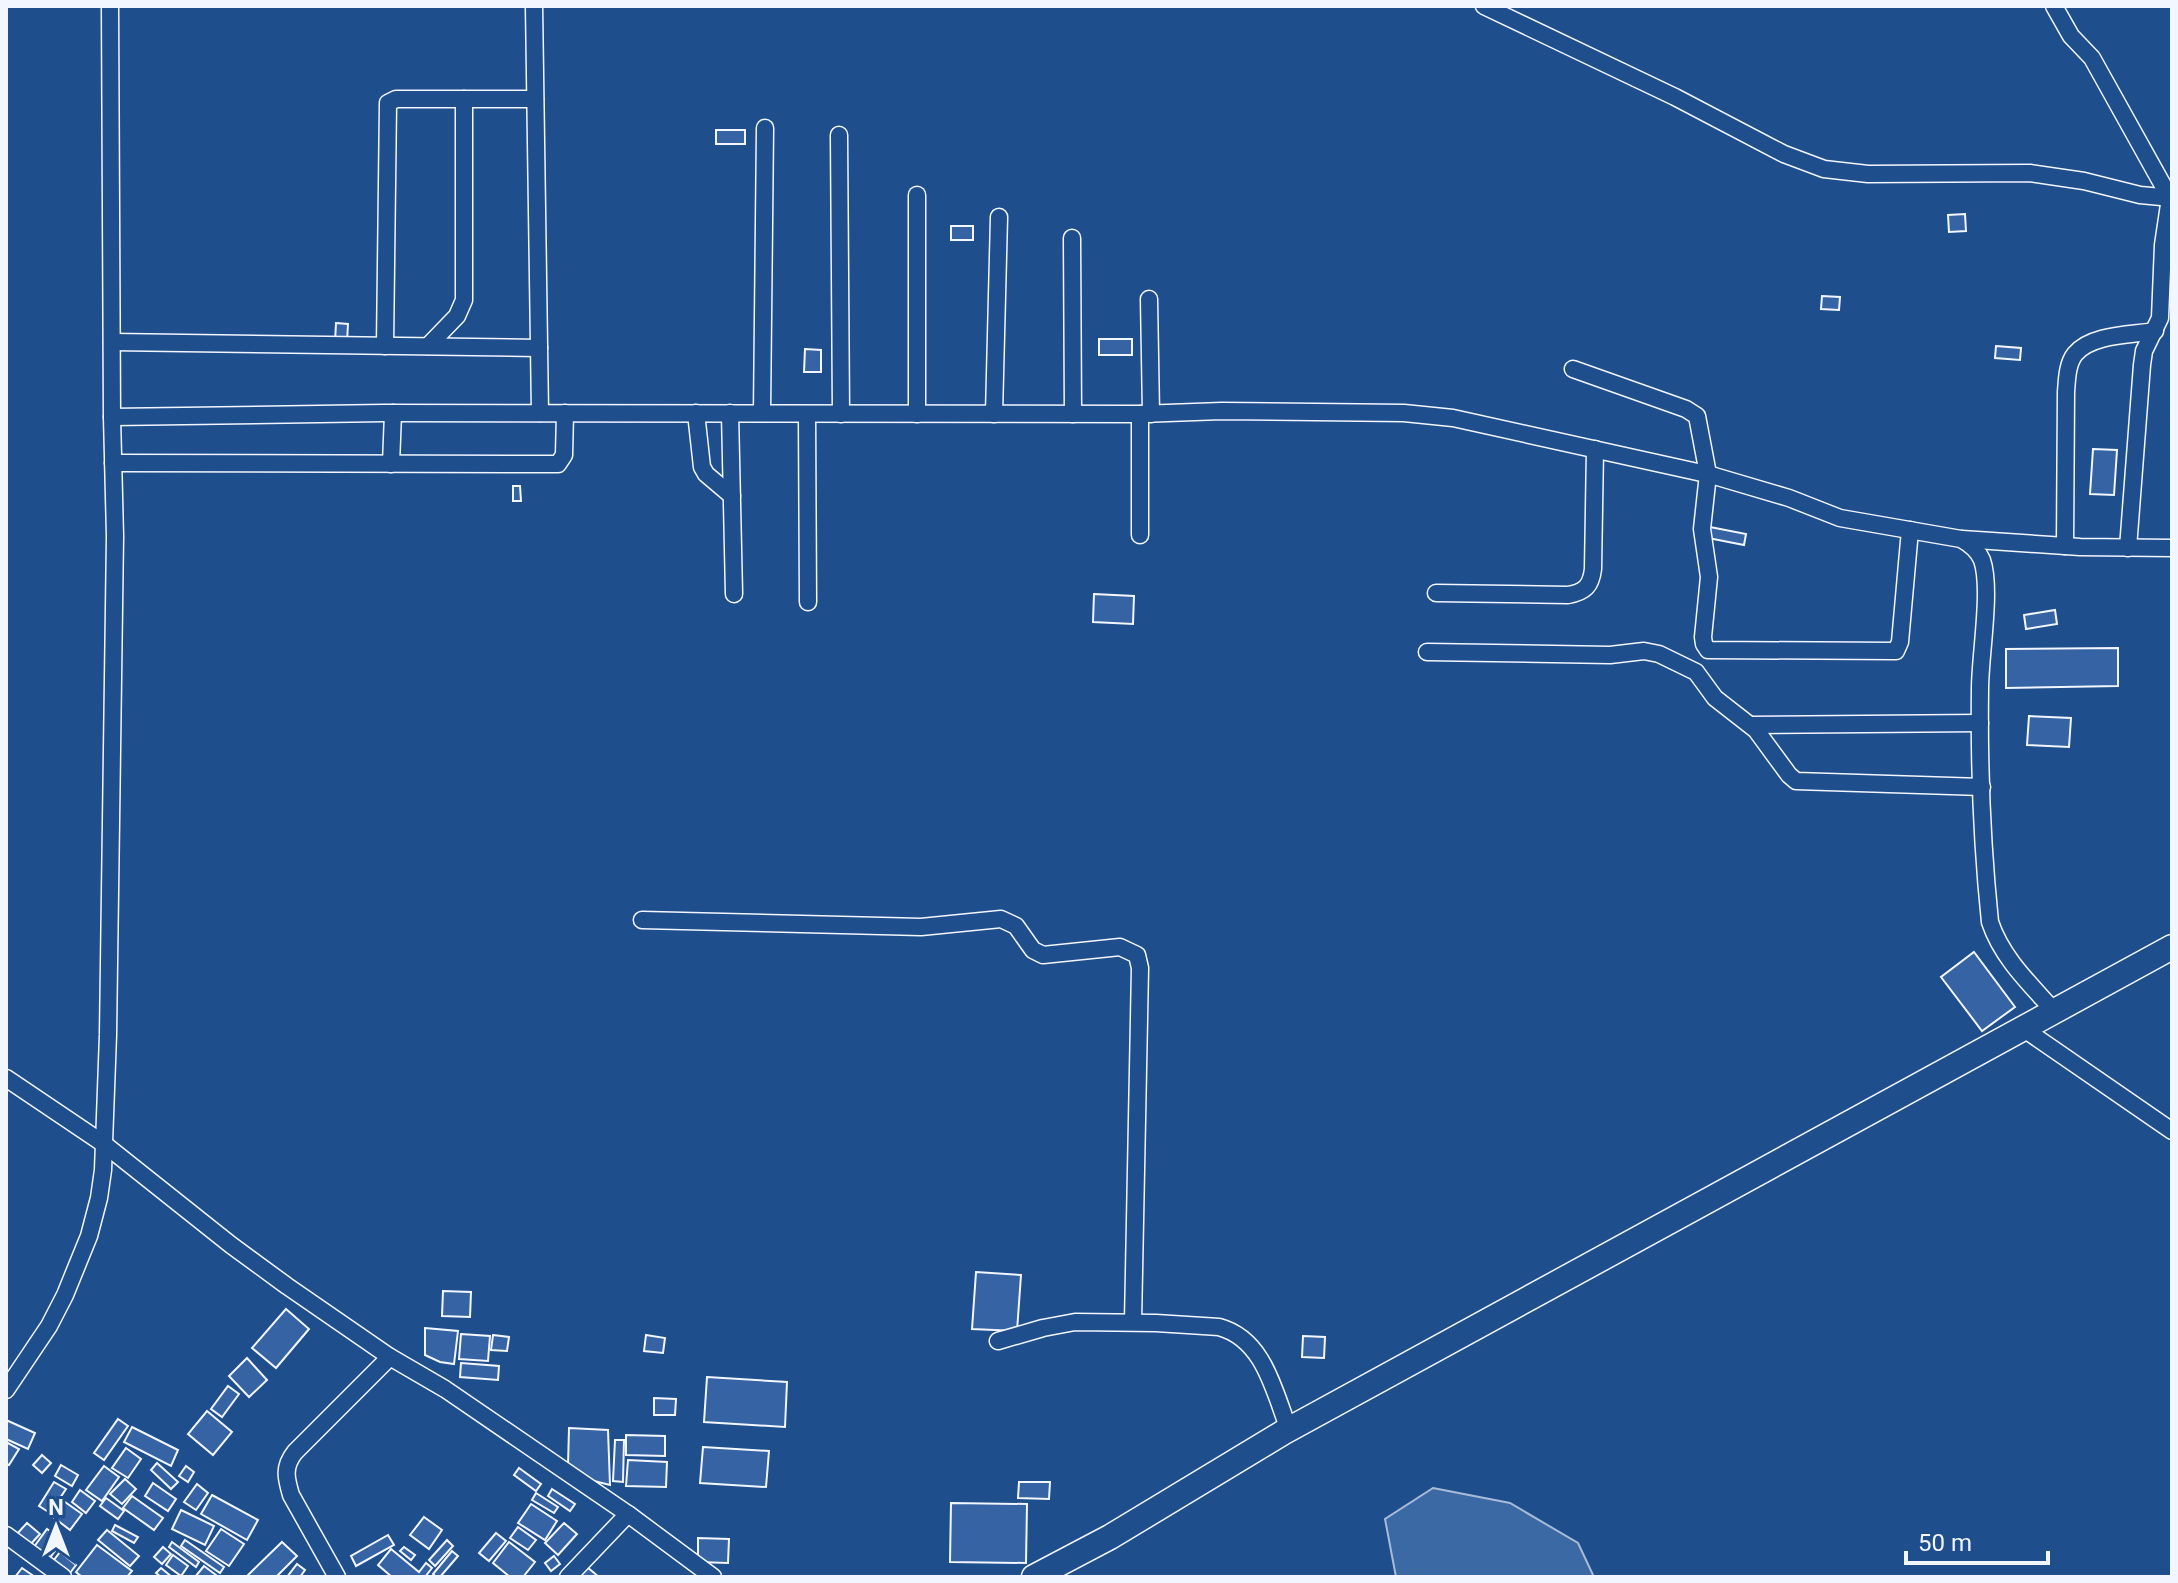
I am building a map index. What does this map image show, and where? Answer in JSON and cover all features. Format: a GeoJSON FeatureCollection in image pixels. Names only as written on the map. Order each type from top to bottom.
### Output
{"type":"FeatureCollection","features":[{"type":"Feature","properties":{"kind":"street"},"geometry":{"type":"LineString","coordinates":[[6,1390],[49,1326],[78,1264],[99,1198],[104,1144],[115,536],[110,6]]}},
{"type":"Feature","properties":{"kind":"street"},"geometry":{"type":"LineString","coordinates":[[534,6],[540,413]]}},
{"type":"Feature","properties":{"kind":"street"},"geometry":{"type":"LineString","coordinates":[[1484,6],[1675,97],[1784,154],[1824,169],[1868,174],[2030,173],[2084,181],[2140,195],[2171,198]]}},
{"type":"Feature","properties":{"kind":"street"},"geometry":{"type":"LineString","coordinates":[[2054,6],[2071,36],[2092,58],[2171,198],[2163,245],[2160,318],[2144,351],[2142,365],[2128,548]]}},
{"type":"Feature","properties":{"kind":"street"},"geometry":{"type":"LineString","coordinates":[[385,346],[388,103],[396,99],[535,99]]}},
{"type":"Feature","properties":{"kind":"street"},"geometry":{"type":"LineString","coordinates":[[428,346],[457,316],[464,300],[464,99]]}},
{"type":"Feature","properties":{"kind":"street"},"geometry":{"type":"LineString","coordinates":[[762,413],[765,128]]}},
{"type":"Feature","properties":{"kind":"street"},"geometry":{"type":"LineString","coordinates":[[839,135],[841,414]]}},
{"type":"Feature","properties":{"kind":"street"},"geometry":{"type":"LineString","coordinates":[[917,195],[917,414]]}},
{"type":"Feature","properties":{"kind":"street"},"geometry":{"type":"LineString","coordinates":[[994,414],[999,217]]}},
{"type":"Feature","properties":{"kind":"street"},"geometry":{"type":"LineString","coordinates":[[1072,238],[1073,414]]}},
{"type":"Feature","properties":{"kind":"street"},"geometry":{"type":"LineString","coordinates":[[1140,535],[1149,299]]}},
{"type":"Feature","properties":{"kind":"street"},"geometry":{"type":"LineString","coordinates":[[2065,546],[2068,371],[2075,355],[2086,345],[2155,331]]}},
{"type":"Feature","properties":{"kind":"street"},"geometry":{"type":"LineString","coordinates":[[112,342],[539,348]]}},
{"type":"Feature","properties":{"kind":"street"},"geometry":{"type":"LineString","coordinates":[[1573,369],[1692,412],[1700,424],[1708,474],[1702,529],[1709,577],[1703,637],[1708,650],[1896,651],[1900,642],[1910,530]]}},
{"type":"Feature","properties":{"kind":"street"},"geometry":{"type":"LineString","coordinates":[[112,417],[393,413],[1404,413],[1474,422],[1708,474],[1789,498],[1840,518],[1961,539],[2065,546],[2172,548]]}},
{"type":"Feature","properties":{"kind":"street"},"geometry":{"type":"LineString","coordinates":[[391,464],[393,413]]}},
{"type":"Feature","properties":{"kind":"street"},"geometry":{"type":"LineString","coordinates":[[113,463],[558,464],[564,455],[565,413]]}},
{"type":"Feature","properties":{"kind":"street"},"geometry":{"type":"LineString","coordinates":[[696,413],[702,467],[732,496]]}},
{"type":"Feature","properties":{"kind":"street"},"geometry":{"type":"LineString","coordinates":[[730,413],[734,594]]}},
{"type":"Feature","properties":{"kind":"street"},"geometry":{"type":"LineString","coordinates":[[807,414],[808,602]]}},
{"type":"Feature","properties":{"kind":"street"},"geometry":{"type":"LineString","coordinates":[[1436,593],[1568,595],[1587,588],[1593,569],[1595,449]]}},
{"type":"Feature","properties":{"kind":"street"},"geometry":{"type":"LineString","coordinates":[[1961,539],[1971,545],[1982,559],[1984,577],[1980,723],[1987,893],[1993,930],[2005,955],[2055,1012]]}},
{"type":"Feature","properties":{"kind":"street"},"geometry":{"type":"LineString","coordinates":[[1427,652],[1610,655],[1651,651],[1696,672],[1715,698],[1751,725],[1796,781],[1982,787]]}},
{"type":"Feature","properties":{"kind":"street"},"geometry":{"type":"LineString","coordinates":[[1751,725],[1980,723]]}},
{"type":"Feature","properties":{"kind":"street"},"geometry":{"type":"LineString","coordinates":[[642,920],[921,927],[1001,919],[1016,926],[1033,950],[1043,955],[1120,947],[1137,955],[1140,968],[1133,1322]]}},
{"type":"Feature","properties":{"kind":"street"},"geometry":{"type":"LineString","coordinates":[[1034,1577],[1110,1537],[1289,1430],[2172,947]]}},
{"type":"Feature","properties":{"kind":"street"},"geometry":{"type":"LineString","coordinates":[[2024,1029],[2172,1131]]}},
{"type":"Feature","properties":{"kind":"street"},"geometry":{"type":"LineString","coordinates":[[6,1078],[104,1144],[231,1245],[390,1357],[445,1389],[628,1514],[713,1577]]}},
{"type":"Feature","properties":{"kind":"street"},"geometry":{"type":"LineString","coordinates":[[998,1341],[1060,1324],[1100,1321],[1219,1327],[1244,1338],[1262,1363],[1289,1430]]}},
{"type":"Feature","properties":{"kind":"street"},"geometry":{"type":"LineString","coordinates":[[337,1577],[291,1495],[287,1465],[295,1452],[390,1357]]}},
{"type":"Feature","properties":{"kind":"street"},"geometry":{"type":"LineString","coordinates":[[568,1577],[628,1514]]}},
{"type":"Feature","properties":{"kind":"street"},"geometry":{"type":"LineString","coordinates":[[6,1535],[63,1577]]}},
{"type":"Feature","properties":{"kind":"water"},"geometry":{"type":"Polygon","coordinates":[[[1433,1488],[1510,1503],[1578,1543],[1594,1577],[1396,1577],[1385,1519],[1433,1488]]]}},
{"type":"Feature","properties":{"kind":"building"},"geometry":{"type":"Polygon","coordinates":[[[716,130],[745,130],[745,144],[716,144],[716,130]]]}},
{"type":"Feature","properties":{"kind":"building"},"geometry":{"type":"Polygon","coordinates":[[[1965,214],[1966,231],[1949,232],[1948,215],[1965,214]]]}},
{"type":"Feature","properties":{"kind":"building"},"geometry":{"type":"Polygon","coordinates":[[[951,226],[973,226],[973,240],[951,240],[951,226]]]}},
{"type":"Feature","properties":{"kind":"building"},"geometry":{"type":"Polygon","coordinates":[[[1822,296],[1840,297],[1839,310],[1821,309],[1822,296]]]}},
{"type":"Feature","properties":{"kind":"building"},"geometry":{"type":"Polygon","coordinates":[[[336,323],[348,324],[347,342],[335,342],[336,323]]]}},
{"type":"Feature","properties":{"kind":"building"},"geometry":{"type":"Polygon","coordinates":[[[1099,339],[1132,339],[1132,355],[1099,355],[1099,339]]]}},
{"type":"Feature","properties":{"kind":"building"},"geometry":{"type":"Polygon","coordinates":[[[1996,346],[2021,348],[2020,360],[1995,358],[1996,346]]]}},
{"type":"Feature","properties":{"kind":"building"},"geometry":{"type":"Polygon","coordinates":[[[805,349],[821,350],[821,372],[804,372],[805,349]]]}},
{"type":"Feature","properties":{"kind":"building"},"geometry":{"type":"Polygon","coordinates":[[[2093,449],[2117,450],[2114,495],[2090,494],[2093,449]]]}},
{"type":"Feature","properties":{"kind":"building"},"geometry":{"type":"Polygon","coordinates":[[[513,486],[520,486],[521,501],[513,501],[513,486]]]}},
{"type":"Feature","properties":{"kind":"building"},"geometry":{"type":"Polygon","coordinates":[[[1710,527],[1746,534],[1744,545],[1708,538],[1710,527]]]}},
{"type":"Feature","properties":{"kind":"building"},"geometry":{"type":"Polygon","coordinates":[[[1094,594],[1134,596],[1133,624],[1093,622],[1094,594]]]}},
{"type":"Feature","properties":{"kind":"building"},"geometry":{"type":"Polygon","coordinates":[[[2055,610],[2057,624],[2026,629],[2024,615],[2055,610]]]}},
{"type":"Feature","properties":{"kind":"building"},"geometry":{"type":"Polygon","coordinates":[[[2118,648],[2118,686],[2006,688],[2006,649],[2118,648]]]}},
{"type":"Feature","properties":{"kind":"building"},"geometry":{"type":"Polygon","coordinates":[[[2029,716],[2071,718],[2069,747],[2027,745],[2029,716]]]}},
{"type":"Feature","properties":{"kind":"building"},"geometry":{"type":"Polygon","coordinates":[[[1974,952],[2015,1007],[1982,1031],[1941,977],[1974,952]]]}},
{"type":"Feature","properties":{"kind":"building"},"geometry":{"type":"Polygon","coordinates":[[[976,1272],[1021,1275],[1017,1331],[972,1329],[976,1272]]]}},
{"type":"Feature","properties":{"kind":"building"},"geometry":{"type":"Polygon","coordinates":[[[443,1291],[471,1292],[470,1317],[442,1316],[443,1291]]]}},
{"type":"Feature","properties":{"kind":"building"},"geometry":{"type":"Polygon","coordinates":[[[286,1309],[309,1329],[276,1368],[252,1348],[286,1309]]]}},
{"type":"Feature","properties":{"kind":"building"},"geometry":{"type":"Polygon","coordinates":[[[425,1328],[458,1331],[454,1364],[425,1355],[425,1328]]]}},
{"type":"Feature","properties":{"kind":"building"},"geometry":{"type":"Polygon","coordinates":[[[461,1334],[490,1336],[488,1361],[459,1359],[461,1334]]]}},
{"type":"Feature","properties":{"kind":"building"},"geometry":{"type":"Polygon","coordinates":[[[493,1335],[509,1337],[507,1351],[491,1350],[493,1335]]]}},
{"type":"Feature","properties":{"kind":"building"},"geometry":{"type":"Polygon","coordinates":[[[646,1335],[665,1338],[663,1353],[644,1351],[646,1335]]]}},
{"type":"Feature","properties":{"kind":"building"},"geometry":{"type":"Polygon","coordinates":[[[1303,1336],[1325,1337],[1324,1358],[1302,1357],[1303,1336]]]}},
{"type":"Feature","properties":{"kind":"building"},"geometry":{"type":"Polygon","coordinates":[[[247,1358],[267,1380],[249,1397],[229,1376],[247,1358]]]}},
{"type":"Feature","properties":{"kind":"building"},"geometry":{"type":"Polygon","coordinates":[[[461,1363],[499,1366],[498,1380],[460,1377],[461,1363]]]}},
{"type":"Feature","properties":{"kind":"building"},"geometry":{"type":"Polygon","coordinates":[[[707,1377],[787,1382],[785,1427],[704,1422],[707,1377]]]}},
{"type":"Feature","properties":{"kind":"building"},"geometry":{"type":"Polygon","coordinates":[[[228,1386],[239,1394],[222,1417],[211,1409],[228,1386]]]}},
{"type":"Feature","properties":{"kind":"building"},"geometry":{"type":"Polygon","coordinates":[[[654,1398],[676,1399],[675,1415],[654,1415],[654,1398]]]}},
{"type":"Feature","properties":{"kind":"building"},"geometry":{"type":"Polygon","coordinates":[[[207,1411],[232,1432],[213,1455],[188,1434],[207,1411]]]}},
{"type":"Feature","properties":{"kind":"building"},"geometry":{"type":"Polygon","coordinates":[[[118,1419],[128,1426],[104,1460],[94,1453],[118,1419]]]}},
{"type":"Feature","properties":{"kind":"building"},"geometry":{"type":"Polygon","coordinates":[[[6,1420],[35,1433],[28,1449],[6,1439],[6,1420]]]}},
{"type":"Feature","properties":{"kind":"building"},"geometry":{"type":"Polygon","coordinates":[[[132,1427],[178,1450],[171,1466],[124,1442],[132,1427]]]}},
{"type":"Feature","properties":{"kind":"building"},"geometry":{"type":"Polygon","coordinates":[[[569,1428],[608,1430],[610,1485],[590,1480],[568,1466],[569,1428]]]}},
{"type":"Feature","properties":{"kind":"building"},"geometry":{"type":"Polygon","coordinates":[[[626,1435],[665,1436],[665,1456],[626,1455],[626,1435]]]}},
{"type":"Feature","properties":{"kind":"building"},"geometry":{"type":"Polygon","coordinates":[[[615,1440],[624,1440],[623,1482],[613,1481],[615,1440]]]}},
{"type":"Feature","properties":{"kind":"building"},"geometry":{"type":"Polygon","coordinates":[[[6,1442],[19,1449],[9,1465],[6,1464],[6,1442]]]}},
{"type":"Feature","properties":{"kind":"building"},"geometry":{"type":"Polygon","coordinates":[[[703,1447],[769,1451],[766,1487],[700,1483],[703,1447]]]}},
{"type":"Feature","properties":{"kind":"building"},"geometry":{"type":"Polygon","coordinates":[[[126,1448],[141,1459],[128,1478],[112,1468],[126,1448]]]}},
{"type":"Feature","properties":{"kind":"building"},"geometry":{"type":"Polygon","coordinates":[[[42,1455],[51,1463],[42,1473],[33,1465],[42,1455]]]}},
{"type":"Feature","properties":{"kind":"building"},"geometry":{"type":"Polygon","coordinates":[[[628,1460],[667,1462],[666,1487],[626,1486],[628,1460]]]}},
{"type":"Feature","properties":{"kind":"building"},"geometry":{"type":"Polygon","coordinates":[[[157,1463],[178,1482],[171,1489],[151,1470],[157,1463]]]}},
{"type":"Feature","properties":{"kind":"building"},"geometry":{"type":"Polygon","coordinates":[[[61,1465],[78,1475],[72,1486],[55,1476],[61,1465]]]}},
{"type":"Feature","properties":{"kind":"building"},"geometry":{"type":"Polygon","coordinates":[[[104,1466],[119,1477],[102,1501],[86,1490],[104,1466]]]}},
{"type":"Feature","properties":{"kind":"building"},"geometry":{"type":"Polygon","coordinates":[[[186,1466],[194,1472],[188,1482],[179,1476],[186,1466]]]}},
{"type":"Feature","properties":{"kind":"building"},"geometry":{"type":"Polygon","coordinates":[[[519,1468],[541,1484],[536,1491],[514,1475],[519,1468]]]}},
{"type":"Feature","properties":{"kind":"building"},"geometry":{"type":"Polygon","coordinates":[[[125,1479],[136,1489],[122,1504],[110,1494],[125,1479]]]}},
{"type":"Feature","properties":{"kind":"building"},"geometry":{"type":"Polygon","coordinates":[[[54,1482],[66,1489],[50,1513],[39,1506],[54,1482]]]}},
{"type":"Feature","properties":{"kind":"building"},"geometry":{"type":"Polygon","coordinates":[[[1019,1482],[1050,1482],[1049,1499],[1018,1498],[1019,1482]]]}},
{"type":"Feature","properties":{"kind":"building"},"geometry":{"type":"Polygon","coordinates":[[[153,1483],[176,1499],[168,1511],[145,1496],[153,1483]]]}},
{"type":"Feature","properties":{"kind":"building"},"geometry":{"type":"Polygon","coordinates":[[[197,1484],[208,1493],[196,1510],[184,1502],[197,1484]]]}},
{"type":"Feature","properties":{"kind":"building"},"geometry":{"type":"Polygon","coordinates":[[[552,1489],[575,1504],[570,1511],[548,1496],[552,1489]]]}},
{"type":"Feature","properties":{"kind":"building"},"geometry":{"type":"Polygon","coordinates":[[[80,1490],[95,1501],[86,1513],[72,1502],[80,1490]]]}},
{"type":"Feature","properties":{"kind":"building"},"geometry":{"type":"Polygon","coordinates":[[[536,1493],[558,1507],[554,1513],[532,1500],[536,1493]]]}},
{"type":"Feature","properties":{"kind":"building"},"geometry":{"type":"Polygon","coordinates":[[[212,1495],[258,1520],[247,1540],[201,1514],[212,1495]]]}},
{"type":"Feature","properties":{"kind":"building"},"geometry":{"type":"Polygon","coordinates":[[[132,1496],[163,1518],[154,1530],[123,1508],[132,1496]]]}},
{"type":"Feature","properties":{"kind":"building"},"geometry":{"type":"Polygon","coordinates":[[[106,1498],[124,1511],[118,1519],[100,1506],[106,1498]]]}},
{"type":"Feature","properties":{"kind":"building"},"geometry":{"type":"Polygon","coordinates":[[[65,1502],[82,1514],[70,1530],[53,1517],[65,1502]]]}},
{"type":"Feature","properties":{"kind":"building"},"geometry":{"type":"Polygon","coordinates":[[[951,1503],[1027,1504],[1026,1563],[950,1562],[951,1503]]]}},
{"type":"Feature","properties":{"kind":"building"},"geometry":{"type":"Polygon","coordinates":[[[531,1504],[557,1521],[545,1540],[518,1523],[531,1504]]]}},
{"type":"Feature","properties":{"kind":"building"},"geometry":{"type":"Polygon","coordinates":[[[181,1510],[214,1526],[205,1545],[172,1529],[181,1510]]]}},
{"type":"Feature","properties":{"kind":"building"},"geometry":{"type":"Polygon","coordinates":[[[424,1517],[442,1530],[429,1549],[410,1535],[424,1517]]]}},
{"type":"Feature","properties":{"kind":"building"},"geometry":{"type":"Polygon","coordinates":[[[27,1523],[40,1534],[28,1547],[15,1536],[27,1523]]]}},
{"type":"Feature","properties":{"kind":"building"},"geometry":{"type":"Polygon","coordinates":[[[564,1523],[577,1534],[558,1555],[545,1543],[564,1523]]]}},
{"type":"Feature","properties":{"kind":"building"},"geometry":{"type":"Polygon","coordinates":[[[115,1525],[138,1537],[134,1543],[112,1531],[115,1525]]]}},
{"type":"Feature","properties":{"kind":"building"},"geometry":{"type":"Polygon","coordinates":[[[518,1527],[536,1540],[528,1550],[510,1538],[518,1527]]]}},
{"type":"Feature","properties":{"kind":"building"},"geometry":{"type":"Polygon","coordinates":[[[47,1529],[63,1540],[46,1563],[31,1551],[47,1529]]]}},
{"type":"Feature","properties":{"kind":"building"},"geometry":{"type":"Polygon","coordinates":[[[221,1529],[244,1544],[229,1566],[206,1551],[221,1529]]]}},
{"type":"Feature","properties":{"kind":"building"},"geometry":{"type":"Polygon","coordinates":[[[107,1530],[139,1556],[130,1566],[98,1540],[107,1530]]]}},
{"type":"Feature","properties":{"kind":"building"},"geometry":{"type":"Polygon","coordinates":[[[496,1533],[506,1541],[489,1561],[479,1553],[496,1533]]]}},
{"type":"Feature","properties":{"kind":"building"},"geometry":{"type":"Polygon","coordinates":[[[388,1535],[394,1545],[356,1566],[351,1556],[388,1535]]]}},
{"type":"Feature","properties":{"kind":"building"},"geometry":{"type":"Polygon","coordinates":[[[698,1538],[729,1539],[728,1563],[698,1562],[698,1538]]]}},
{"type":"Feature","properties":{"kind":"building"},"geometry":{"type":"Polygon","coordinates":[[[185,1540],[224,1567],[220,1573],[181,1546],[185,1540]]]}},
{"type":"Feature","properties":{"kind":"building"},"geometry":{"type":"Polygon","coordinates":[[[447,1540],[453,1546],[435,1566],[429,1560],[447,1540]]]}},
{"type":"Feature","properties":{"kind":"building"},"geometry":{"type":"Polygon","coordinates":[[[172,1542],[199,1562],[196,1567],[169,1547],[172,1542]]]}},
{"type":"Feature","properties":{"kind":"building"},"geometry":{"type":"Polygon","coordinates":[[[282,1542],[297,1556],[276,1577],[248,1575],[282,1542]]]}},
{"type":"Feature","properties":{"kind":"building"},"geometry":{"type":"Polygon","coordinates":[[[509,1542],[535,1562],[523,1577],[510,1577],[493,1563],[509,1542]]]}},
{"type":"Feature","properties":{"kind":"building"},"geometry":{"type":"Polygon","coordinates":[[[97,1545],[132,1571],[127,1577],[82,1577],[76,1572],[97,1545]]]}},
{"type":"Feature","properties":{"kind":"building"},"geometry":{"type":"Polygon","coordinates":[[[163,1547],[171,1554],[162,1564],[154,1557],[163,1547]]]}},
{"type":"Feature","properties":{"kind":"building"},"geometry":{"type":"Polygon","coordinates":[[[404,1547],[415,1555],[411,1560],[400,1551],[404,1547]]]}},
{"type":"Feature","properties":{"kind":"building"},"geometry":{"type":"Polygon","coordinates":[[[391,1549],[419,1572],[426,1563],[432,1568],[425,1577],[392,1577],[378,1565],[391,1549]]]}},
{"type":"Feature","properties":{"kind":"building"},"geometry":{"type":"Polygon","coordinates":[[[452,1551],[458,1556],[440,1577],[436,1577],[433,1574],[452,1551]]]}},
{"type":"Feature","properties":{"kind":"building"},"geometry":{"type":"Polygon","coordinates":[[[60,1552],[76,1565],[67,1577],[51,1564],[60,1552]]]}},
{"type":"Feature","properties":{"kind":"building"},"geometry":{"type":"Polygon","coordinates":[[[173,1555],[188,1566],[181,1576],[166,1565],[173,1555]]]}},
{"type":"Feature","properties":{"kind":"building"},"geometry":{"type":"Polygon","coordinates":[[[554,1556],[560,1564],[551,1571],[545,1563],[554,1556]]]}},
{"type":"Feature","properties":{"kind":"building"},"geometry":{"type":"Polygon","coordinates":[[[297,1564],[305,1570],[300,1577],[287,1577],[297,1564]]]}},
{"type":"Feature","properties":{"kind":"building"},"geometry":{"type":"Polygon","coordinates":[[[204,1566],[216,1575],[215,1577],[195,1577],[204,1566]]]}},
{"type":"Feature","properties":{"kind":"building"},"geometry":{"type":"Polygon","coordinates":[[[587,1567],[599,1577],[579,1577],[587,1567]]]}},
{"type":"Feature","properties":{"kind":"building"},"geometry":{"type":"Polygon","coordinates":[[[22,1568],[35,1577],[15,1577],[22,1568]]]}},
{"type":"Feature","properties":{"kind":"building"},"geometry":{"type":"Polygon","coordinates":[[[161,1568],[172,1577],[161,1577],[156,1573],[161,1568]]]}}]}
